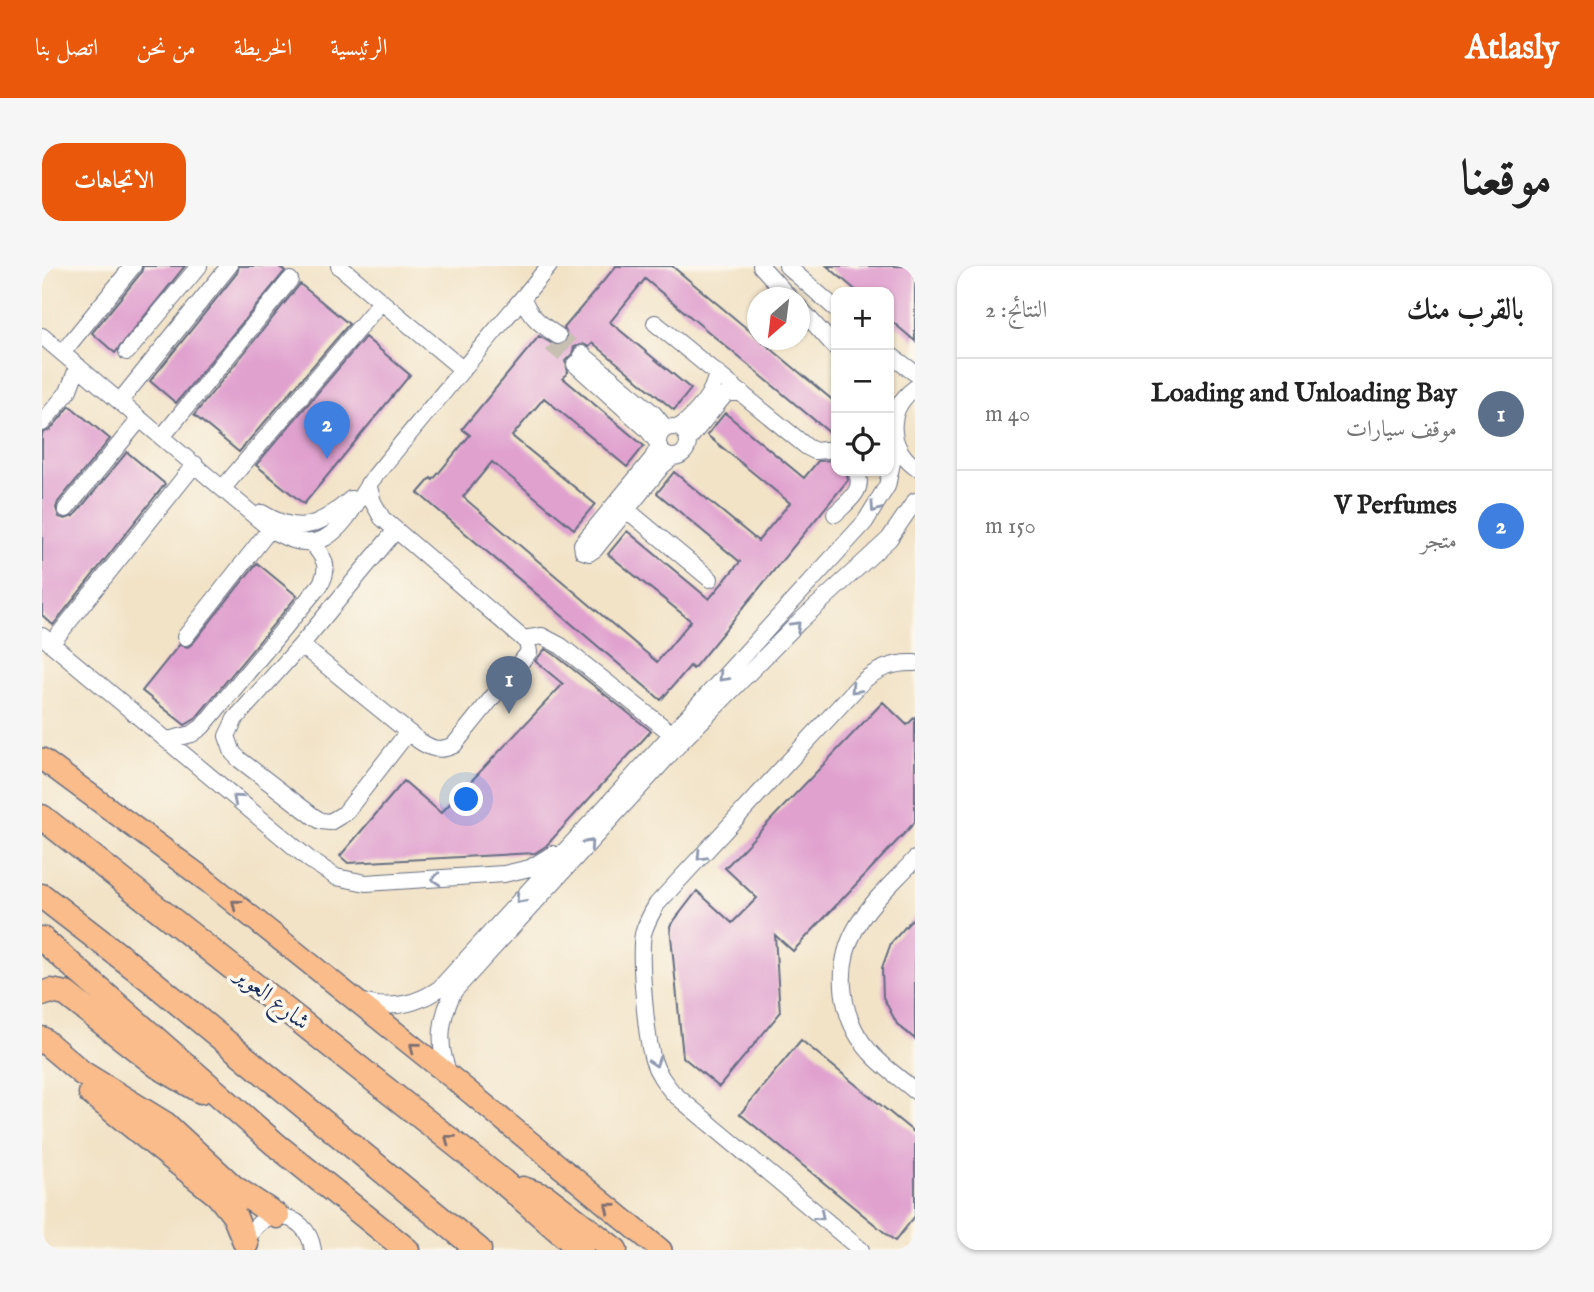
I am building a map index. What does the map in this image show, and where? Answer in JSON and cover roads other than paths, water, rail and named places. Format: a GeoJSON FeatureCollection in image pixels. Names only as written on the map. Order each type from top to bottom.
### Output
{"type":"FeatureCollection","features":[{"type":"Feature","properties":{"kind":"highway","name":"شارع العوير"},"geometry":{"type":"LineString","coordinates":[[42,817],[502,1181],[582,1250]]}},
{"type":"Feature","properties":{"kind":"highway"},"geometry":{"type":"LineString","coordinates":[[42,896],[148,978],[479,1250]]}},
{"type":"Feature","properties":{"kind":"highway"},"geometry":{"type":"LineString","coordinates":[[42,939],[275,1144],[407,1250]]}},
{"type":"Feature","properties":{"kind":"highway"},"geometry":{"type":"LineString","coordinates":[[42,994],[51,991],[66,994],[166,1071],[191,1087],[228,1102]]}},
{"type":"Feature","properties":{"kind":"highway"},"geometry":{"type":"LineString","coordinates":[[42,1039],[82,1073],[165,1124],[233,1187],[277,1216]]}},
{"type":"Feature","properties":{"kind":"highway"},"geometry":{"type":"LineString","coordinates":[[42,1052],[218,1195],[234,1215],[246,1247]]}},
{"type":"Feature","properties":{"kind":"highway"},"geometry":{"type":"LineString","coordinates":[[502,1181],[546,1197],[615,1250]]}},
{"type":"Feature","properties":{"kind":"main road"},"geometry":{"type":"LineString","coordinates":[[42,759],[174,855],[450,1076],[661,1250]]}},
{"type":"Feature","properties":{"kind":"street"},"geometry":{"type":"LineString","coordinates":[[62,353],[133,266]]}},
{"type":"Feature","properties":{"kind":"street"},"geometry":{"type":"LineString","coordinates":[[127,352],[199,266]]}},
{"type":"Feature","properties":{"kind":"street"},"geometry":{"type":"LineString","coordinates":[[120,401],[229,266]]}},
{"type":"Feature","properties":{"kind":"street"},"geometry":{"type":"LineString","coordinates":[[339,266],[462,369]]}},
{"type":"Feature","properties":{"kind":"street"},"geometry":{"type":"LineString","coordinates":[[42,336],[270,530],[286,539],[311,542],[324,538],[338,527],[368,484],[549,266]]}},
{"type":"Feature","properties":{"kind":"street"},"geometry":{"type":"LineString","coordinates":[[761,266],[780,287]]}},
{"type":"Feature","properties":{"kind":"street"},"geometry":{"type":"LineString","coordinates":[[787,266],[831,305]]}},
{"type":"Feature","properties":{"kind":"street"},"geometry":{"type":"LineString","coordinates":[[162,437],[290,280]]}},
{"type":"Feature","properties":{"kind":"street"},"geometry":{"type":"LineString","coordinates":[[507,317],[522,322],[554,340],[529,312],[523,297]]}},
{"type":"Feature","properties":{"kind":"street"},"geometry":{"type":"LineString","coordinates":[[225,490],[381,302]]}},
{"type":"Feature","properties":{"kind":"street"},"geometry":{"type":"LineString","coordinates":[[810,319],[831,342]]}},
{"type":"Feature","properties":{"kind":"street"},"geometry":{"type":"LineString","coordinates":[[655,323],[811,449],[831,449]]}},
{"type":"Feature","properties":{"kind":"street"},"geometry":{"type":"LineString","coordinates":[[894,358],[915,373]]}},
{"type":"Feature","properties":{"kind":"street"},"geometry":{"type":"LineString","coordinates":[[673,457],[662,452],[659,444],[648,429],[579,359],[678,432],[685,452],[662,466],[593,552],[589,553],[583,551],[582,544],[652,459],[659,444],[659,437],[678,432],[729,393],[742,393]]}},
{"type":"Feature","properties":{"kind":"street"},"geometry":{"type":"LineString","coordinates":[[42,423],[68,391],[78,366]]}},
{"type":"Feature","properties":{"kind":"street"},"geometry":{"type":"LineString","coordinates":[[678,432],[714,387],[716,372]]}},
{"type":"Feature","properties":{"kind":"street"},"geometry":{"type":"LineString","coordinates":[[894,409],[915,388]]}},
{"type":"Feature","properties":{"kind":"street"},"geometry":{"type":"LineString","coordinates":[[891,413],[896,444],[907,461],[915,467]]}},
{"type":"Feature","properties":{"kind":"street"},"geometry":{"type":"LineString","coordinates":[[66,509],[140,419]]}},
{"type":"Feature","properties":{"kind":"street"},"geometry":{"type":"LineString","coordinates":[[356,1000],[370,1005],[398,1006],[422,999],[440,988],[873,511],[887,486],[896,444]]}},
{"type":"Feature","properties":{"kind":"street"},"geometry":{"type":"LineString","coordinates":[[195,464],[46,640],[322,870],[351,882],[504,874],[530,868],[570,843]]}},
{"type":"Feature","properties":{"kind":"street"},"geometry":{"type":"LineString","coordinates":[[835,514],[859,489],[858,476]]}},
{"type":"Feature","properties":{"kind":"street"},"geometry":{"type":"LineString","coordinates":[[225,490],[271,519],[286,525],[303,526],[318,523],[333,515],[368,484]]}},
{"type":"Feature","properties":{"kind":"street"},"geometry":{"type":"LineString","coordinates":[[301,645],[408,732],[435,750],[445,750],[454,745],[529,652],[523,639],[382,518],[373,502],[368,484]]}},
{"type":"Feature","properties":{"kind":"street"},"geometry":{"type":"LineString","coordinates":[[450,1076],[442,1055],[440,1032],[447,1004],[454,991],[683,740],[799,622],[889,539],[915,501]]}},
{"type":"Feature","properties":{"kind":"street"},"geometry":{"type":"LineString","coordinates":[[626,510],[710,579]]}},
{"type":"Feature","properties":{"kind":"street"},"geometry":{"type":"LineString","coordinates":[[185,637],[270,530]]}},
{"type":"Feature","properties":{"kind":"street"},"geometry":{"type":"LineString","coordinates":[[396,530],[230,727],[228,736],[229,745],[240,760],[313,816],[330,822],[345,813],[408,732]]}},
{"type":"Feature","properties":{"kind":"street"},"geometry":{"type":"LineString","coordinates":[[168,740],[192,734],[202,727],[320,585],[326,575],[326,564],[311,542]]}},
{"type":"Feature","properties":{"kind":"street"},"geometry":{"type":"LineString","coordinates":[[523,639],[542,636],[561,646],[671,733]]}},
{"type":"Feature","properties":{"kind":"street"},"geometry":{"type":"LineString","coordinates":[[861,1250],[673,1093],[662,1078],[650,1043],[642,947],[646,925],[657,904],[862,682],[885,666],[915,663]]}},
{"type":"Feature","properties":{"kind":"street"},"geometry":{"type":"LineString","coordinates":[[915,859],[856,927],[847,947],[843,980],[847,1014],[857,1034],[870,1052],[915,1091]]}},
{"type":"Feature","properties":{"kind":"street"},"geometry":{"type":"LineString","coordinates":[[246,1247],[254,1228],[277,1216],[295,1220],[302,1225],[315,1247]]}},
{"type":"Feature","properties":{"kind":"tunnel"},"geometry":{"type":"LineString","coordinates":[[558,336],[582,354]]}},
{"type":"Feature","properties":{"kind":"tunnel"},"geometry":{"type":"LineString","coordinates":[[551,344],[575,364]]}},
{"type":"Feature","properties":{"kind":"place","name":"V Perfumes"},"geometry":{"type":"Point","coordinates":[327,459]}},
{"type":"Feature","properties":{"kind":"place","name":"Loading and Unloading Bay"},"geometry":{"type":"Point","coordinates":[509,714]}}]}
